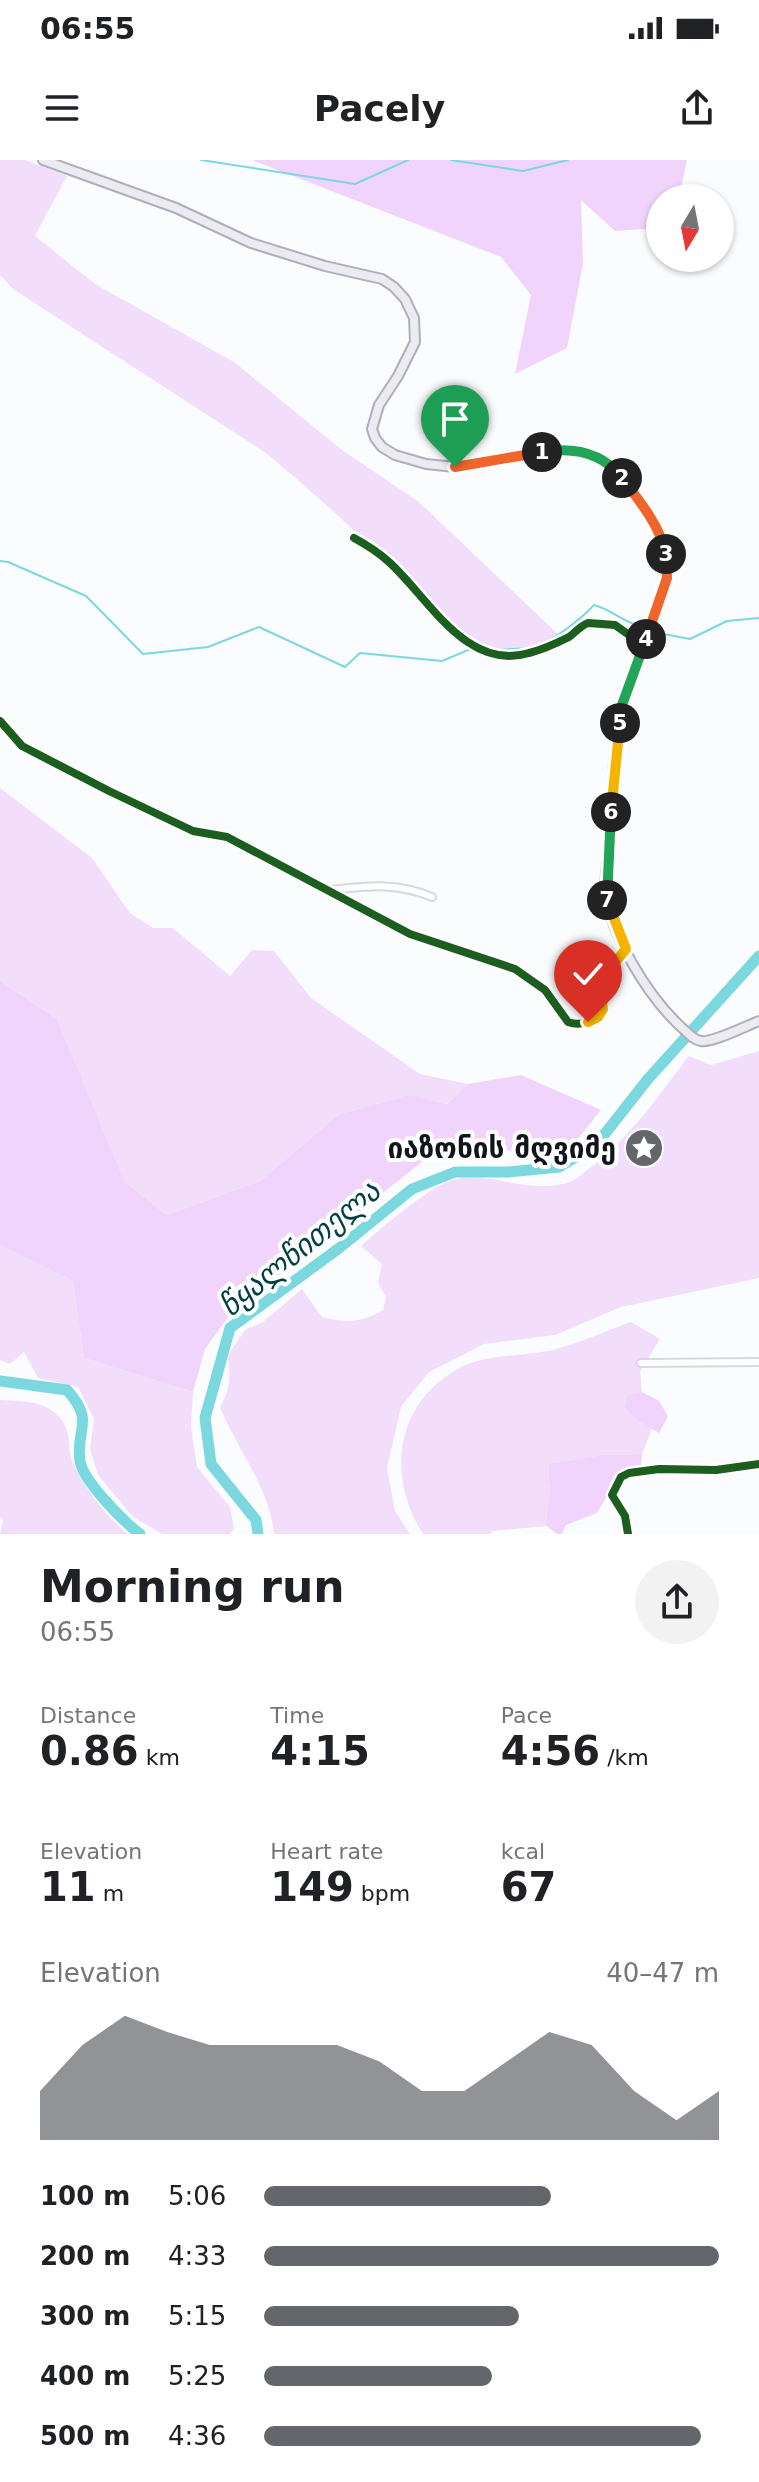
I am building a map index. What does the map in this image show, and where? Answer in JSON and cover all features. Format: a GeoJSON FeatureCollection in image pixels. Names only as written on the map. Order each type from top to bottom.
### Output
{"type":"FeatureCollection","features":[{"type":"Feature","properties":{"kind":"main road"},"geometry":{"type":"LineString","coordinates":[[43,160],[176,208],[261,247],[382,279],[394,287],[405,299],[417,330],[411,352],[373,419],[375,438],[395,455],[426,464],[455,467],[574,449],[597,456],[617,472],[642,505],[664,543],[668,562],[662,595],[622,705],[614,764],[605,888],[607,903],[626,949],[650,991],[695,1040],[706,1041],[759,1021]]}},
{"type":"Feature","properties":{"kind":"street"},"geometry":{"type":"LineString","coordinates":[[354,538],[390,563],[437,617],[466,641],[503,658],[542,648],[588,623],[615,625],[643,645]]}},
{"type":"Feature","properties":{"kind":"street"},"geometry":{"type":"LineString","coordinates":[[0,721],[22,746],[109,791],[193,831],[227,837],[410,934],[515,969],[545,990],[573,1024],[588,1022],[602,1012],[601,981],[607,969],[626,949]]}},
{"type":"Feature","properties":{"kind":"street"},"geometry":{"type":"LineString","coordinates":[[331,890],[397,886],[432,897]]}},
{"type":"Feature","properties":{"kind":"street"},"geometry":{"type":"LineString","coordinates":[[641,1363],[759,1362]]}},
{"type":"Feature","properties":{"kind":"street"},"geometry":{"type":"LineString","coordinates":[[628,1534],[625,1516],[612,1495],[621,1477],[659,1469],[716,1470],[759,1464]]}},
{"type":"Feature","properties":{"kind":"shaded area"},"geometry":{"type":"Polygon","coordinates":[[[0,160],[25,160],[67,176],[35,236],[95,284],[234,362],[342,450],[419,502],[562,638],[539,647],[504,653],[480,649],[468,643],[374,549],[266,453],[13,289],[0,275],[0,160]]]}},
{"type":"Feature","properties":{"kind":"shaded area"},"geometry":{"type":"Polygon","coordinates":[[[252,160],[687,160],[682,184],[646,184],[646,229],[615,231],[581,200],[583,264],[567,348],[515,374],[531,295],[501,257],[252,160]]]}},
{"type":"Feature","properties":{"kind":"shaded area"},"geometry":{"type":"Polygon","coordinates":[[[0,788],[92,858],[130,913],[153,928],[173,928],[230,976],[252,950],[274,951],[311,998],[420,1074],[468,1084],[447,1104],[411,1095],[339,1114],[260,1181],[167,1215],[125,1182],[57,1019],[0,981],[0,788]]]}},
{"type":"Feature","properties":{"kind":"shaded area"},"geometry":{"type":"Polygon","coordinates":[[[0,981],[57,1019],[125,1182],[167,1215],[260,1181],[339,1114],[411,1095],[447,1104],[468,1084],[521,1075],[601,1110],[572,1146],[533,1154],[480,1147],[428,1157],[234,1309],[205,1349],[193,1392],[84,1358],[73,1281],[0,1245],[0,981]]]}},
{"type":"Feature","properties":{"kind":"shaded area"},"geometry":{"type":"Polygon","coordinates":[[[759,1051],[759,1278],[621,1307],[555,1335],[484,1344],[429,1372],[401,1407],[387,1468],[395,1511],[410,1534],[274,1534],[266,1500],[220,1407],[229,1382],[228,1355],[245,1330],[263,1322],[302,1289],[322,1317],[353,1321],[383,1310],[386,1297],[378,1283],[382,1264],[361,1246],[421,1197],[446,1182],[471,1177],[543,1186],[572,1181],[630,1131],[689,1056],[711,1065],[759,1051]]]}},
{"type":"Feature","properties":{"kind":"shaded area"},"geometry":{"type":"Polygon","coordinates":[[[0,1245],[73,1281],[84,1358],[193,1392],[191,1427],[197,1467],[230,1507],[234,1529],[230,1534],[162,1534],[133,1517],[98,1475],[90,1449],[94,1419],[78,1387],[38,1378],[24,1352],[10,1364],[0,1360],[0,1245]]]}},
{"type":"Feature","properties":{"kind":"shaded area"},"geometry":{"type":"Polygon","coordinates":[[[631,1322],[660,1339],[640,1371],[642,1392],[628,1395],[641,1423],[652,1429],[642,1454],[601,1455],[549,1464],[547,1526],[491,1531],[491,1534],[423,1534],[404,1490],[401,1467],[409,1423],[435,1385],[456,1370],[480,1360],[556,1349],[631,1322]]]}},
{"type":"Feature","properties":{"kind":"shaded area"},"geometry":{"type":"Polygon","coordinates":[[[642,1392],[659,1401],[668,1416],[659,1433],[641,1423],[625,1408],[628,1395],[642,1392]]]}},
{"type":"Feature","properties":{"kind":"shaded area"},"geometry":{"type":"Polygon","coordinates":[[[0,1400],[40,1405],[56,1414],[67,1431],[71,1457],[83,1481],[103,1510],[128,1534],[0,1534],[3,1520],[0,1517],[0,1400]]]}},
{"type":"Feature","properties":{"kind":"shaded area"},"geometry":{"type":"Polygon","coordinates":[[[642,1454],[641,1467],[620,1475],[597,1513],[566,1525],[562,1534],[547,1526],[549,1464],[601,1455],[642,1454]]]}},
{"type":"Feature","properties":{"kind":"waterway"},"geometry":{"type":"LineString","coordinates":[[201,160],[355,184],[408,160]]}},
{"type":"Feature","properties":{"kind":"waterway"},"geometry":{"type":"LineString","coordinates":[[451,160],[523,171],[568,160]]}},
{"type":"Feature","properties":{"kind":"waterway"},"geometry":{"type":"LineString","coordinates":[[0,561],[86,596],[143,654],[208,647],[259,627],[345,667],[360,653],[442,661],[468,650],[485,654]]}},
{"type":"Feature","properties":{"kind":"waterway"},"geometry":{"type":"LineString","coordinates":[[499,651],[531,648],[548,641],[594,605],[639,626]]}},
{"type":"Feature","properties":{"kind":"waterway"},"geometry":{"type":"LineString","coordinates":[[653,632],[690,639],[727,621],[759,618]]}},
{"type":"Feature","properties":{"kind":"waterway","name":"წყალწითელა"},"geometry":{"type":"LineString","coordinates":[[258,1534],[256,1520],[211,1464],[205,1418],[230,1328],[338,1249],[412,1189],[455,1172],[507,1172],[559,1167],[596,1145],[648,1079],[759,956]]}},
{"type":"Feature","properties":{"kind":"waterway","name":"წყალწითელა"},"geometry":{"type":"LineString","coordinates":[[0,1381],[67,1390],[83,1418],[79,1450],[88,1479],[140,1534]]}},
{"type":"Feature","properties":{"kind":"cycle path"},"geometry":{"type":"LineString","coordinates":[[354,538],[389,562],[450,628],[486,652],[506,656],[534,652],[569,637],[588,623],[615,625],[643,645]]}},
{"type":"Feature","properties":{"kind":"cycle path"},"geometry":{"type":"LineString","coordinates":[[0,721],[22,746],[109,791],[193,831],[227,837],[410,934],[515,969],[545,990],[568,1022],[587,1022],[602,1012],[601,981],[607,969],[626,949]]}},
{"type":"Feature","properties":{"kind":"cycle path"},"geometry":{"type":"LineString","coordinates":[[628,1534],[625,1516],[612,1495],[621,1477],[659,1469],[716,1470],[759,1464]]}},
{"type":"Feature","properties":{"kind":"place","name":"იაზონის მღვიმე"},"geometry":{"type":"Point","coordinates":[644,1148]}},
{"type":"Feature","properties":{"kind":"route"},"geometry":{"type":"LineString","coordinates":[[455,467],[557,450],[574,449],[597,456],[617,472],[642,505],[664,543],[667,578],[622,705],[614,764],[605,888],[607,903],[626,949],[607,969],[601,981],[602,1012],[588,1022]]}}]}
